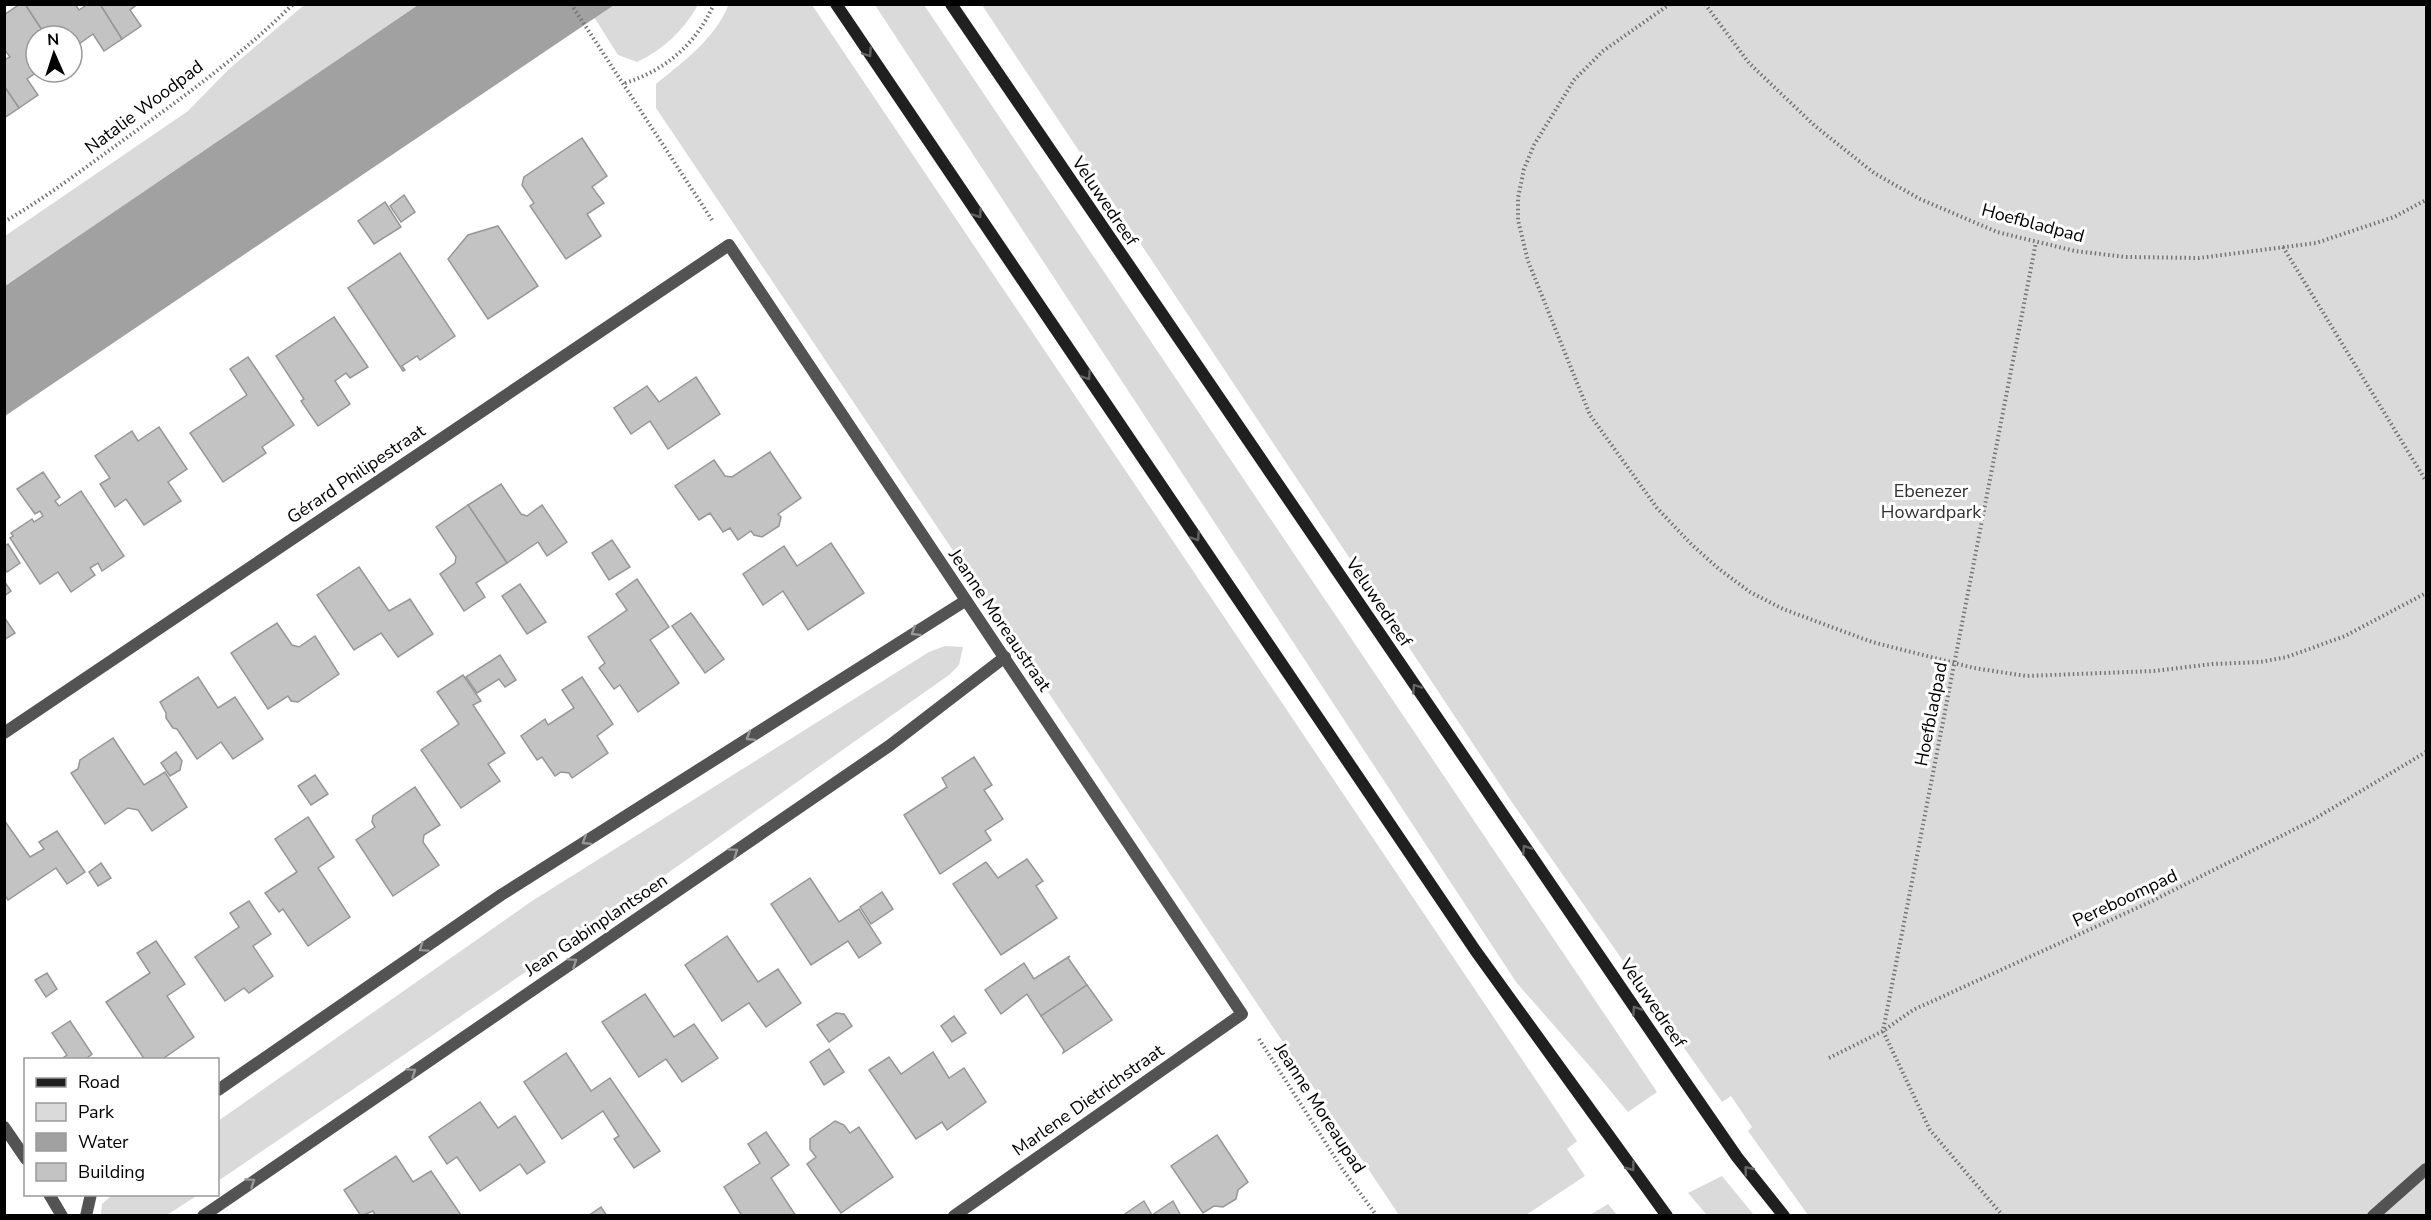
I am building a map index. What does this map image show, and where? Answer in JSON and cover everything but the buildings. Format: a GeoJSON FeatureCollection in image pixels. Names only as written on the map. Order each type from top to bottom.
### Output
{"type":"FeatureCollection","features":[{"type":"Feature","properties":{"kind":"main road"},"geometry":{"type":"LineString","coordinates":[[836,4],[1475,950],[1667,1215]]}},
{"type":"Feature","properties":{"kind":"main road","name":"Veluwedreef"},"geometry":{"type":"LineString","coordinates":[[951,4],[1737,1157],[1784,1215]]}},
{"type":"Feature","properties":{"kind":"street","name":"Jeanne Moreaustraat"},"geometry":{"type":"LineString","coordinates":[[729,245],[964,601],[1005,657],[1242,1014]]}},
{"type":"Feature","properties":{"kind":"street","name":"Gérard Philipestraat"},"geometry":{"type":"LineString","coordinates":[[4,733],[729,245]]}},
{"type":"Feature","properties":{"kind":"street"},"geometry":{"type":"LineString","coordinates":[[219,1089],[501,895],[964,601]]}},
{"type":"Feature","properties":{"kind":"street","name":"Jean Gabinplantsoen"},"geometry":{"type":"LineString","coordinates":[[203,1215],[889,746],[1005,657]]}},
{"type":"Feature","properties":{"kind":"street","name":"Marlene Dietrichstraat"},"geometry":{"type":"LineString","coordinates":[[954,1215],[1242,1014]]}},
{"type":"Feature","properties":{"kind":"street"},"geometry":{"type":"LineString","coordinates":[[4,1127],[24,1156]]}},
{"type":"Feature","properties":{"kind":"street"},"geometry":{"type":"LineString","coordinates":[[2373,1215],[2427,1169]]}},
{"type":"Feature","properties":{"kind":"street"},"geometry":{"type":"LineString","coordinates":[[50,1196],[62,1215]]}},
{"type":"Feature","properties":{"kind":"street"},"geometry":{"type":"LineString","coordinates":[[86,1215],[91,1196]]}},
{"type":"Feature","properties":{"kind":"path","name":"Natalie Woodpad"},"geometry":{"type":"LineString","coordinates":[[4,222],[33,205],[164,111],[263,34],[293,4]]}},
{"type":"Feature","properties":{"kind":"path"},"geometry":{"type":"LineString","coordinates":[[571,4],[625,83],[729,245]]}},
{"type":"Feature","properties":{"kind":"path"},"geometry":{"type":"LineString","coordinates":[[625,83],[648,76],[671,61],[691,41],[714,4]]}},
{"type":"Feature","properties":{"kind":"path"},"geometry":{"type":"LineString","coordinates":[[1670,4],[1603,51],[1574,80],[1534,145],[1524,169],[1518,198],[1518,219],[1528,261],[1590,415],[1657,508],[1692,545],[1750,592],[1783,609],[1872,642],[1974,668],[2026,676],[2154,671],[2212,664],[2260,662],[2287,657],[2345,636],[2427,593]]}},
{"type":"Feature","properties":{"kind":"path","name":"Hoefbladpad"},"geometry":{"type":"LineString","coordinates":[[1705,4],[1749,63],[1815,126],[1874,172],[1920,199],[1997,232],[2075,251],[2126,257],[2199,258],[2316,243],[2394,217],[2427,201]]}},
{"type":"Feature","properties":{"kind":"path","name":"Hoefbladpad"},"geometry":{"type":"LineString","coordinates":[[1883,1031],[2036,242]]}},
{"type":"Feature","properties":{"kind":"path"},"geometry":{"type":"LineString","coordinates":[[2283,247],[2427,481]]}},
{"type":"Feature","properties":{"kind":"path","name":"Pereboompad"},"geometry":{"type":"LineString","coordinates":[[1829,1058],[1883,1031],[1913,1010],[2150,902],[2311,820],[2427,752]]}},
{"type":"Feature","properties":{"kind":"path","name":"Jeanne Moreaupad"},"geometry":{"type":"LineString","coordinates":[[1242,1014],[1343,1170],[1377,1215]]}},
{"type":"Feature","properties":{"kind":"path"},"geometry":{"type":"LineString","coordinates":[[1883,1031],[1930,1130],[2003,1215]]}},
{"type":"Feature","properties":{"kind":"green space"},"geometry":{"type":"Polygon","coordinates":[[[729,4],[812,5],[1577,1141],[1567,1149],[1585,1176],[1526,1215],[1399,1215],[656,108],[656,84],[707,39],[723,17],[729,4]]]}},
{"type":"Feature","properties":{"kind":"green space"},"geometry":{"type":"Polygon","coordinates":[[[304,5],[418,5],[5,286],[5,236],[188,111],[229,69],[304,5]]]}},
{"type":"Feature","properties":{"kind":"green space"},"geometry":{"type":"Polygon","coordinates":[[[613,5],[698,5],[672,38],[637,62],[618,55],[594,17],[613,5]]]}},
{"type":"Feature","properties":{"kind":"green space"},"geometry":{"type":"Polygon","coordinates":[[[875,5],[924,5],[1657,1092],[1628,1112],[1516,982],[875,5]]]}},
{"type":"Feature","properties":{"kind":"green space","name":"Ebenezer Howardpark"},"geometry":{"type":"Polygon","coordinates":[[[982,5],[2426,5],[2426,1215],[1808,1215],[1748,1131],[1752,1127],[1731,1096],[1722,1102],[1511,801],[982,5]]]}},
{"type":"Feature","properties":{"kind":"green space"},"geometry":{"type":"Polygon","coordinates":[[[945,646],[963,647],[959,665],[949,675],[570,942],[219,1180],[219,1120],[532,901],[929,652],[945,646]]]}},
{"type":"Feature","properties":{"kind":"green space"},"geometry":{"type":"Polygon","coordinates":[[[1722,1176],[1754,1215],[1707,1215],[1688,1193],[1722,1176]]]}},
{"type":"Feature","properties":{"kind":"green space"},"geometry":{"type":"Polygon","coordinates":[[[111,1196],[196,1196],[167,1215],[101,1215],[102,1204],[111,1196]]]}},
{"type":"Feature","properties":{"kind":"green space"},"geometry":{"type":"Polygon","coordinates":[[[1608,1204],[1617,1215],[1590,1215],[1608,1204]]]}},
{"type":"Feature","properties":{"kind":"water"},"geometry":{"type":"Polygon","coordinates":[[[418,5],[614,5],[5,416],[5,286],[418,5]]]}}]}
